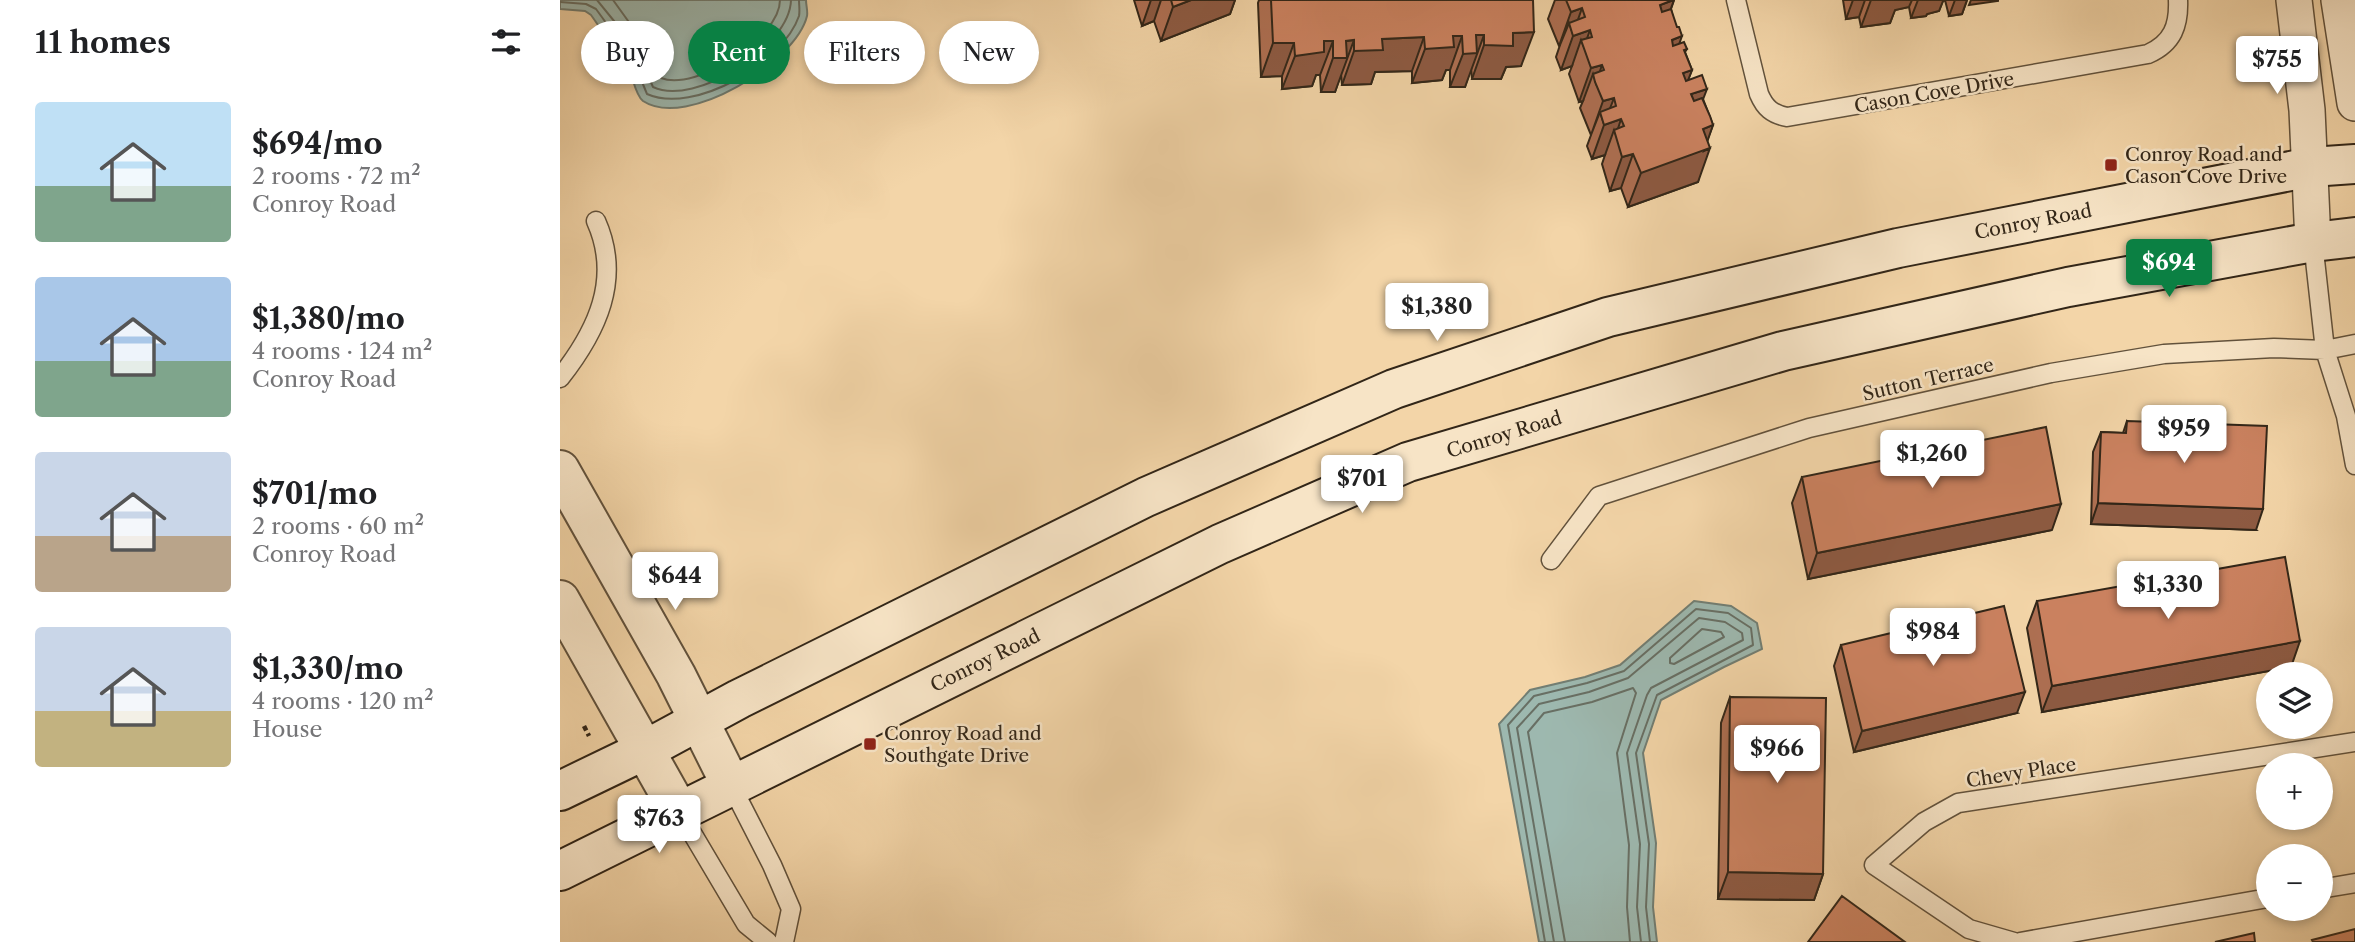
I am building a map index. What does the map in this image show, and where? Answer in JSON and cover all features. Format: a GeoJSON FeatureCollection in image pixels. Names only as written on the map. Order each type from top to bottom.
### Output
{"type":"FeatureCollection","features":[{"type":"Feature","properties":{"kind":"main road","name":"Conroy Road"},"geometry":{"type":"LineString","coordinates":[[560,792],[1146,496],[1394,389],[1608,317],[1898,248],[2311,167],[2355,164]]}},
{"type":"Feature","properties":{"kind":"main road","name":"Conroy Road"},"geometry":{"type":"LineString","coordinates":[[560,871],[1220,544],[1408,462],[1783,351],[2068,287],[2313,242],[2355,237]]}},
{"type":"Feature","properties":{"kind":"main road"},"geometry":{"type":"LineString","coordinates":[[560,470],[700,720],[731,785]]}},
{"type":"Feature","properties":{"kind":"main road"},"geometry":{"type":"LineString","coordinates":[[560,600],[679,811]]}},
{"type":"Feature","properties":{"kind":"street"},"geometry":{"type":"LineString","coordinates":[[2294,0],[2311,167],[2313,242]]}},
{"type":"Feature","properties":{"kind":"street"},"geometry":{"type":"LineString","coordinates":[[2339,0],[2355,103]]}},
{"type":"Feature","properties":{"kind":"lane","name":"Cason Cove Drive"},"geometry":{"type":"LineString","coordinates":[[1736,0],[1763,104],[1771,112],[1787,117],[2148,54],[2167,42],[2175,30],[2179,15],[2178,0]]}},
{"type":"Feature","properties":{"kind":"lane"},"geometry":{"type":"LineString","coordinates":[[560,378],[598,317],[607,291],[604,238],[596,221]]}},
{"type":"Feature","properties":{"kind":"lane"},"geometry":{"type":"LineString","coordinates":[[2313,242],[2325,349],[2346,416],[2355,465]]}},
{"type":"Feature","properties":{"kind":"lane","name":"Sutton Terrace"},"geometry":{"type":"LineString","coordinates":[[1551,560],[1599,496],[1809,428],[2051,373],[2164,354],[2274,348],[2325,349],[2355,344]]}},
{"type":"Feature","properties":{"kind":"lane","name":"Chevy Place"},"geometry":{"type":"LineString","coordinates":[[2014,942],[1969,929],[1874,864],[1924,822],[1958,803],[2355,742]]}},
{"type":"Feature","properties":{"kind":"lane"},"geometry":{"type":"LineString","coordinates":[[731,785],[791,909],[784,942]]}},
{"type":"Feature","properties":{"kind":"lane"},"geometry":{"type":"LineString","coordinates":[[679,811],[746,924],[768,942]]}},
{"type":"Feature","properties":{"kind":"lane"},"geometry":{"type":"LineString","coordinates":[[2333,887],[2355,883]]}},
{"type":"Feature","properties":{"kind":"lane"},"geometry":{"type":"LineString","coordinates":[[2020,942],[2256,900]]}},
{"type":"Feature","properties":{"kind":"water"},"geometry":{"type":"Polygon","coordinates":[[[560,0],[806,0],[807,14],[799,34],[790,45],[790,21],[688,21],[688,84],[742,84],[711,99],[686,106],[662,108],[643,101],[634,84],[674,84],[674,21],[595,21],[585,11],[560,9],[560,0]]]}},
{"type":"Feature","properties":{"kind":"water"},"geometry":{"type":"Polygon","coordinates":[[[1694,601],[1731,606],[1757,623],[1762,649],[1661,700],[1643,753],[1656,843],[1653,907],[1657,942],[1539,942],[1499,724],[1530,690],[1585,677],[1620,665],[1694,601]]]}},
{"type":"Feature","properties":{"kind":"building"},"geometry":{"type":"Polygon","coordinates":[[[1171,0],[1191,0],[1173,7],[1171,0]]]}},
{"type":"Feature","properties":{"kind":"building"},"geometry":{"type":"Polygon","coordinates":[[[1271,0],[1533,0],[1534,32],[1513,33],[1513,46],[1484,45],[1484,35],[1476,35],[1477,53],[1463,54],[1462,36],[1453,36],[1454,47],[1425,49],[1424,37],[1382,39],[1383,50],[1354,51],[1354,40],[1346,41],[1347,58],[1333,58],[1333,41],[1324,41],[1324,52],[1295,56],[1294,43],[1273,43],[1271,0]]]}},
{"type":"Feature","properties":{"kind":"building"},"geometry":{"type":"Polygon","coordinates":[[[1566,0],[1673,0],[1660,5],[1662,12],[1671,9],[1682,36],[1672,40],[1673,46],[1684,42],[1687,49],[1684,50],[1692,70],[1683,73],[1686,81],[1702,75],[1707,89],[1691,94],[1694,101],[1702,98],[1710,116],[1713,125],[1703,129],[1710,148],[1641,173],[1633,154],[1622,157],[1614,130],[1624,126],[1621,119],[1604,125],[1600,112],[1616,106],[1614,98],[1603,101],[1593,74],[1604,70],[1602,65],[1591,68],[1581,40],[1592,37],[1590,30],[1573,36],[1569,23],[1585,17],[1582,8],[1571,12],[1566,0]]]}},
{"type":"Feature","properties":{"kind":"building"},"geometry":{"type":"Polygon","coordinates":[[[2127,421],[2267,426],[2263,509],[2098,503],[2101,432],[2126,433],[2127,421]]]}},
{"type":"Feature","properties":{"kind":"building"},"geometry":{"type":"Polygon","coordinates":[[[2046,427],[2061,504],[1817,553],[1802,477],[2046,427]]]}},
{"type":"Feature","properties":{"kind":"building"},"geometry":{"type":"Polygon","coordinates":[[[2285,557],[2300,641],[2052,686],[2037,601],[2285,557]]]}},
{"type":"Feature","properties":{"kind":"building"},"geometry":{"type":"Polygon","coordinates":[[[2004,606],[2025,692],[1862,731],[1841,645],[2004,606]]]}},
{"type":"Feature","properties":{"kind":"building"},"geometry":{"type":"Polygon","coordinates":[[[1730,697],[1826,698],[1823,874],[1728,872],[1730,697]]]}},
{"type":"Feature","properties":{"kind":"building"},"geometry":{"type":"Polygon","coordinates":[[[1842,896],[1905,942],[1808,942],[1842,896]]]}},
{"type":"Feature","properties":{"kind":"building"},"geometry":{"type":"Polygon","coordinates":[[[2355,929],[2355,942],[2312,940],[2355,929]]]}},
{"type":"Feature","properties":{"kind":"building"},"geometry":{"type":"Polygon","coordinates":[[[2254,933],[2255,942],[2215,942],[2254,933]]]}},
{"type":"Feature","properties":{"kind":"place","name":"Conroy Road and Cason Cove Drive"},"geometry":{"type":"Point","coordinates":[2111,165]}},
{"type":"Feature","properties":{"kind":"place","name":"Conroy Road and Southgate Drive"},"geometry":{"type":"Point","coordinates":[870,744]}}]}
